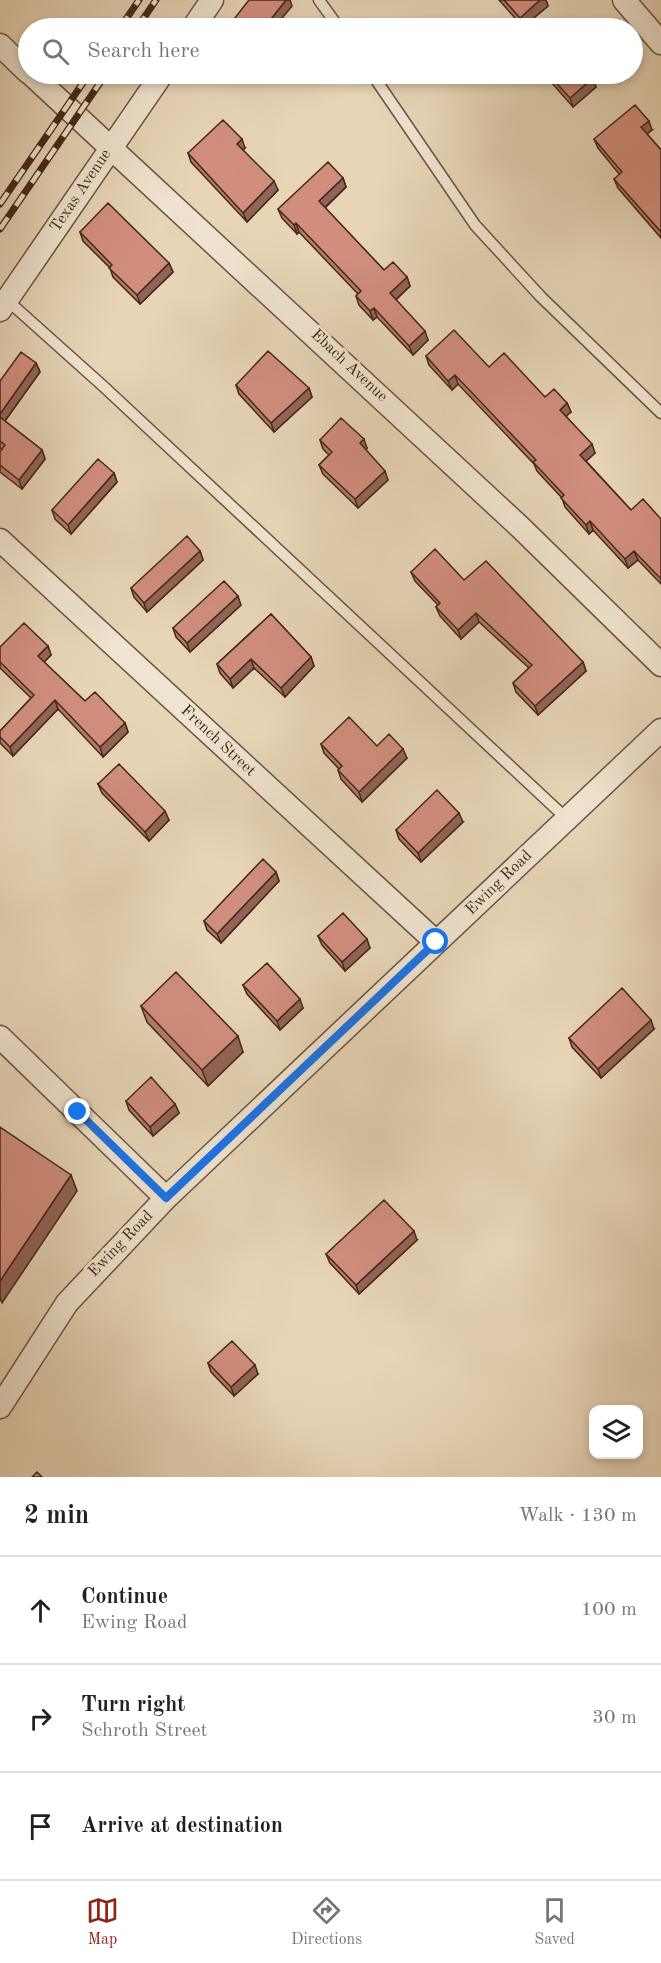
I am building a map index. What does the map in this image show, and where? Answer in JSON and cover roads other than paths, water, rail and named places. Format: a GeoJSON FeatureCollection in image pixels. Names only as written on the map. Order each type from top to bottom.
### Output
{"type":"FeatureCollection","features":[{"type":"Feature","properties":{"kind":"street"},"geometry":{"type":"LineString","coordinates":[[200,18],[212,0]]}},
{"type":"Feature","properties":{"kind":"street"},"geometry":{"type":"LineString","coordinates":[[624,0],[639,18]]}},
{"type":"Feature","properties":{"kind":"street"},"geometry":{"type":"LineString","coordinates":[[643,22],[661,43]]}},
{"type":"Feature","properties":{"kind":"street","name":"Ebach Avenue"},"geometry":{"type":"LineString","coordinates":[[0,45],[18,62]]}},
{"type":"Feature","properties":{"kind":"street","name":"Ebach Avenue"},"geometry":{"type":"LineString","coordinates":[[42,84],[110,149],[291,312],[520,527],[661,665]]}},
{"type":"Feature","properties":{"kind":"street","name":"Texas Avenue"},"geometry":{"type":"LineString","coordinates":[[3,305],[155,84]]}},
{"type":"Feature","properties":{"kind":"street","name":"French Street"},"geometry":{"type":"LineString","coordinates":[[0,540],[436,942]]}},
{"type":"Feature","properties":{"kind":"street","name":"Ewing Road"},"geometry":{"type":"LineString","coordinates":[[0,1407],[67,1303],[166,1198],[661,730]]}},
{"type":"Feature","properties":{"kind":"street"},"geometry":{"type":"LineString","coordinates":[[0,1036],[166,1198]]}},
{"type":"Feature","properties":{"kind":"lane"},"geometry":{"type":"LineString","coordinates":[[319,0],[332,18]]}},
{"type":"Feature","properties":{"kind":"lane"},"geometry":{"type":"LineString","coordinates":[[379,84],[475,225],[541,297],[661,413]]}},
{"type":"Feature","properties":{"kind":"lane"},"geometry":{"type":"LineString","coordinates":[[3,305],[104,386],[567,819]]}},
{"type":"Feature","properties":{"kind":"railway"},"geometry":{"type":"LineString","coordinates":[[127,18],[139,0]]}},
{"type":"Feature","properties":{"kind":"railway"},"geometry":{"type":"LineString","coordinates":[[144,18],[156,0]]}},
{"type":"Feature","properties":{"kind":"railway"},"geometry":{"type":"LineString","coordinates":[[0,204],[82,84]]}},
{"type":"Feature","properties":{"kind":"railway"},"geometry":{"type":"LineString","coordinates":[[0,229],[99,84]]}}]}
